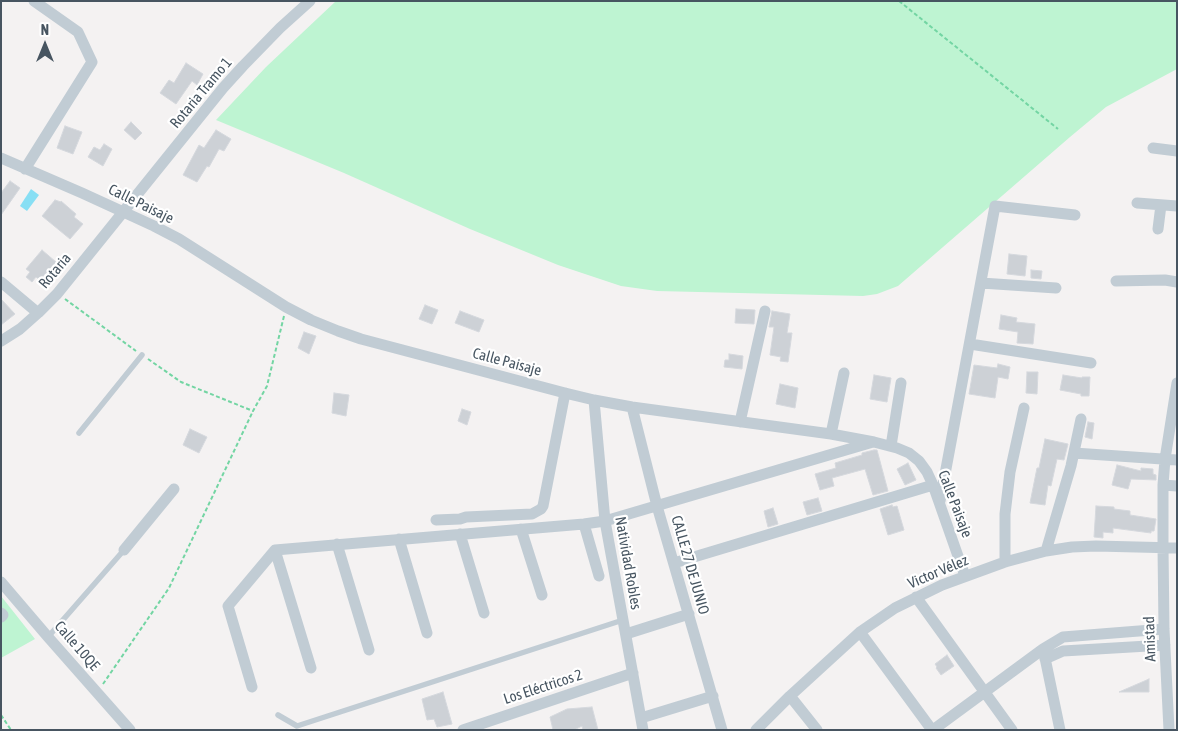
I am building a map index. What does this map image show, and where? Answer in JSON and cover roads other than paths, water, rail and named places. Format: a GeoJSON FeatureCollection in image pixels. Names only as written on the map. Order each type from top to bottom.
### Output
{"type":"FeatureCollection","features":[{"type":"Feature","properties":{"kind":"street"},"geometry":{"type":"LineString","coordinates":[[25,168],[92,62],[78,32],[34,1]]}},
{"type":"Feature","properties":{"kind":"street","name":"Rotaria Tramo 1"},"geometry":{"type":"LineString","coordinates":[[124,211],[223,88],[280,28],[310,1]]}},
{"type":"Feature","properties":{"kind":"street"},"geometry":{"type":"LineString","coordinates":[[1153,148],[1177,151]]}},
{"type":"Feature","properties":{"kind":"street","name":"Calle Paisaje"},"geometry":{"type":"LineString","coordinates":[[1,158],[124,211],[154,226],[179,239],[286,307],[320,324],[361,339],[565,393],[632,408],[831,434],[891,446],[909,453],[927,472],[933,485],[965,576]]}},
{"type":"Feature","properties":{"kind":"street"},"geometry":{"type":"LineString","coordinates":[[1137,203],[1177,206]]}},
{"type":"Feature","properties":{"kind":"street"},"geometry":{"type":"LineString","coordinates":[[1158,229],[1161,205]]}},
{"type":"Feature","properties":{"kind":"street"},"geometry":{"type":"LineString","coordinates":[[940,503],[995,206],[1075,215]]}},
{"type":"Feature","properties":{"kind":"street","name":"Rotaria"},"geometry":{"type":"LineString","coordinates":[[1,341],[20,329],[57,294],[124,211]]}},
{"type":"Feature","properties":{"kind":"street"},"geometry":{"type":"LineString","coordinates":[[1116,281],[1166,280],[1177,282]]}},
{"type":"Feature","properties":{"kind":"street"},"geometry":{"type":"LineString","coordinates":[[1,282],[38,313]]}},
{"type":"Feature","properties":{"kind":"street"},"geometry":{"type":"LineString","coordinates":[[981,284],[1056,288]]}},
{"type":"Feature","properties":{"kind":"street"},"geometry":{"type":"LineString","coordinates":[[740,422],[765,311]]}},
{"type":"Feature","properties":{"kind":"street"},"geometry":{"type":"LineString","coordinates":[[970,344],[1091,363]]}},
{"type":"Feature","properties":{"kind":"street"},"geometry":{"type":"LineString","coordinates":[[831,434],[844,373]]}},
{"type":"Feature","properties":{"kind":"street"},"geometry":{"type":"LineString","coordinates":[[891,446],[901,383]]}},
{"type":"Feature","properties":{"kind":"street","name":"Amistad"},"geometry":{"type":"LineString","coordinates":[[1169,730],[1164,629],[1164,485],[1171,460],[1177,383]]}},
{"type":"Feature","properties":{"kind":"street"},"geometry":{"type":"LineString","coordinates":[[436,520],[532,514],[541,509],[565,393]]}},
{"type":"Feature","properties":{"kind":"street","name":"Natividad Robles"},"geometry":{"type":"LineString","coordinates":[[594,400],[605,521],[643,730]]}},
{"type":"Feature","properties":{"kind":"street","name":"CALLE 27 DE JUNIO"},"geometry":{"type":"LineString","coordinates":[[632,408],[657,506],[722,730]]}},
{"type":"Feature","properties":{"kind":"street"},"geometry":{"type":"LineString","coordinates":[[1005,562],[1005,514],[1010,472],[1024,408]]}},
{"type":"Feature","properties":{"kind":"street"},"geometry":{"type":"LineString","coordinates":[[1046,551],[1074,453],[1081,419]]}},
{"type":"Feature","properties":{"kind":"street"},"geometry":{"type":"LineString","coordinates":[[252,687],[228,606],[275,550],[605,521],[874,442]]}},
{"type":"Feature","properties":{"kind":"street"},"geometry":{"type":"LineString","coordinates":[[1074,453],[1171,460]]}},
{"type":"Feature","properties":{"kind":"street"},"geometry":{"type":"LineString","coordinates":[[674,563],[933,485]]}},
{"type":"Feature","properties":{"kind":"street"},"geometry":{"type":"LineString","coordinates":[[1164,485],[1177,486]]}},
{"type":"Feature","properties":{"kind":"street"},"geometry":{"type":"LineString","coordinates":[[124,550],[174,489]]}},
{"type":"Feature","properties":{"kind":"street"},"geometry":{"type":"LineString","coordinates":[[584,524],[599,576]]}},
{"type":"Feature","properties":{"kind":"street"},"geometry":{"type":"LineString","coordinates":[[521,529],[542,596]]}},
{"type":"Feature","properties":{"kind":"street"},"geometry":{"type":"LineString","coordinates":[[460,534],[484,613]]}},
{"type":"Feature","properties":{"kind":"street"},"geometry":{"type":"LineString","coordinates":[[399,539],[427,633]]}},
{"type":"Feature","properties":{"kind":"street"},"geometry":{"type":"LineString","coordinates":[[337,544],[369,650]]}},
{"type":"Feature","properties":{"kind":"street","name":"Victor Vélez"},"geometry":{"type":"LineString","coordinates":[[756,730],[860,632],[895,608],[916,597],[965,576],[1005,562],[1046,551],[1096,546],[1177,548]]}},
{"type":"Feature","properties":{"kind":"street"},"geometry":{"type":"LineString","coordinates":[[275,550],[311,668]]}},
{"type":"Feature","properties":{"kind":"street","name":"Calle 10QE"},"geometry":{"type":"LineString","coordinates":[[1,582],[130,730]]}},
{"type":"Feature","properties":{"kind":"street"},"geometry":{"type":"LineString","coordinates":[[916,597],[1012,730]]}},
{"type":"Feature","properties":{"kind":"street"},"geometry":{"type":"LineString","coordinates":[[1,613],[3,615],[1,617]]}},
{"type":"Feature","properties":{"kind":"street"},"geometry":{"type":"LineString","coordinates":[[626,634],[688,614]]}},
{"type":"Feature","properties":{"kind":"street"},"geometry":{"type":"LineString","coordinates":[[860,632],[933,730],[985,692],[1044,654],[1064,637],[1164,629]]}},
{"type":"Feature","properties":{"kind":"street"},"geometry":{"type":"LineString","coordinates":[[1044,654],[1063,651],[1165,645]]}},
{"type":"Feature","properties":{"kind":"street"},"geometry":{"type":"LineString","coordinates":[[1044,654],[1060,730]]}},
{"type":"Feature","properties":{"kind":"street","name":"Los Eléctricos 2"},"geometry":{"type":"LineString","coordinates":[[463,730],[633,673]]}},
{"type":"Feature","properties":{"kind":"street"},"geometry":{"type":"LineString","coordinates":[[641,718],[713,696]]}},
{"type":"Feature","properties":{"kind":"street"},"geometry":{"type":"LineString","coordinates":[[790,696],[817,730]]}},
{"type":"Feature","properties":{"kind":"lane"},"geometry":{"type":"LineString","coordinates":[[79,433],[142,355]]}},
{"type":"Feature","properties":{"kind":"lane"},"geometry":{"type":"LineString","coordinates":[[48,637],[124,550]]}},
{"type":"Feature","properties":{"kind":"lane"},"geometry":{"type":"LineString","coordinates":[[278,715],[296,726],[623,620]]}},
{"type":"Feature","properties":{"kind":"water"},"geometry":{"type":"Polygon","coordinates":[[[31,189],[39,195],[27,211],[20,206],[31,189]]]}}]}
